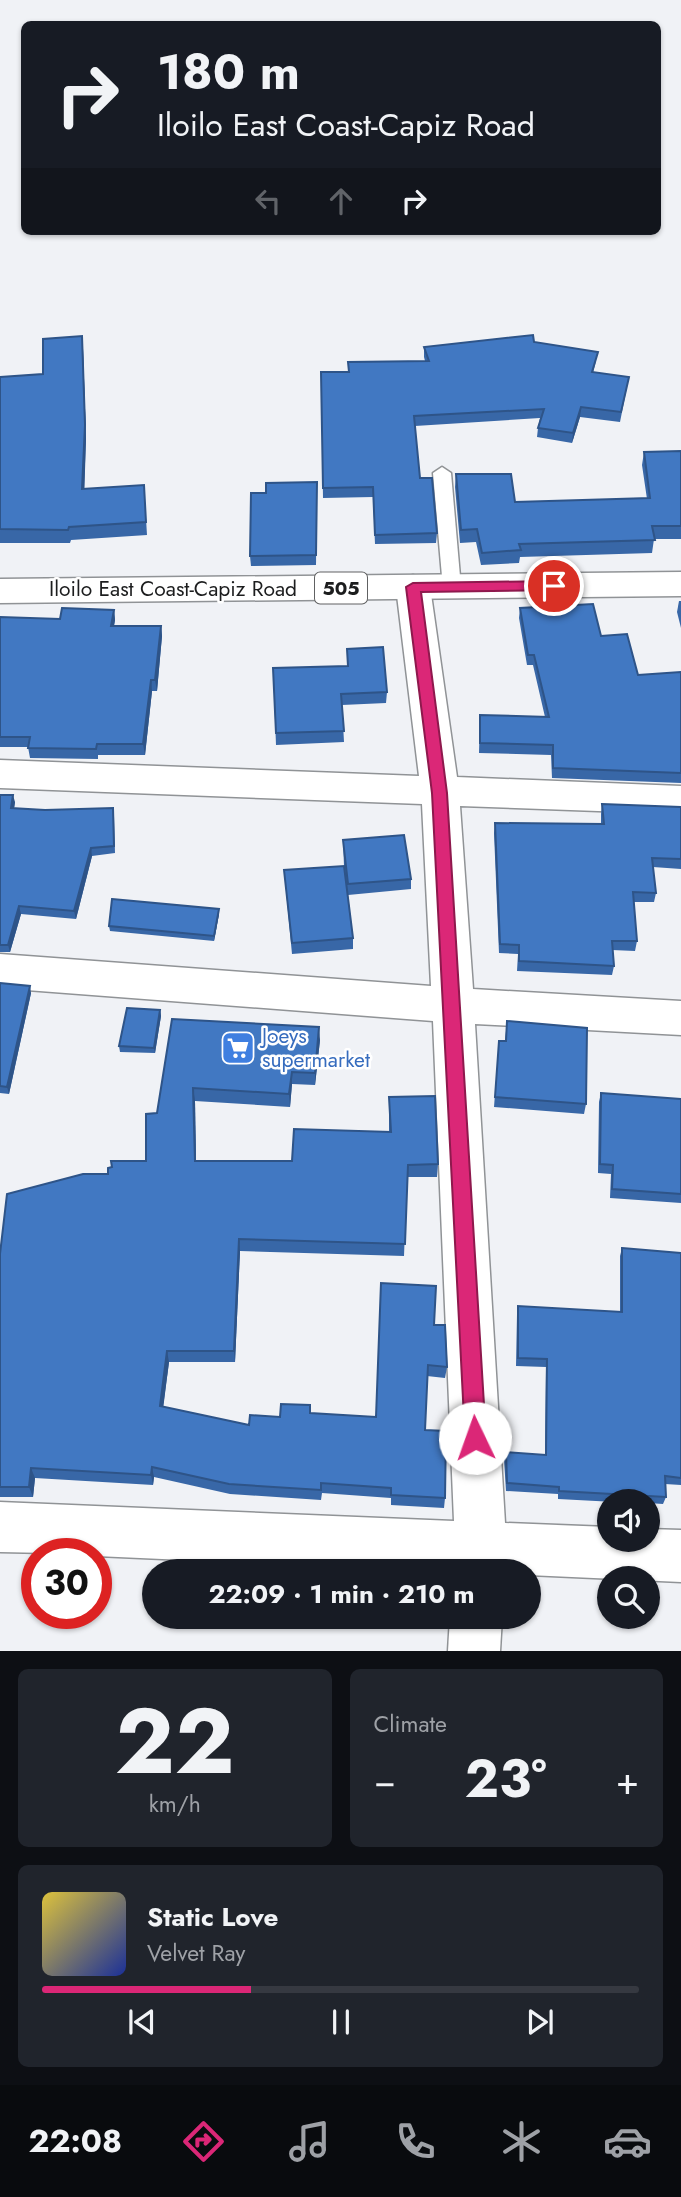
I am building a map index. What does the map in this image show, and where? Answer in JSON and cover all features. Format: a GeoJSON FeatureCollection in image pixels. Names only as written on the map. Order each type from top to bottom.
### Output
{"type":"FeatureCollection","features":[{"type":"Feature","properties":{"kind":"street","name":"Iloilo East Coast-Capiz Road"},"geometry":{"type":"LineString","coordinates":[[0,591],[681,584]]}},
{"type":"Feature","properties":{"kind":"street"},"geometry":{"type":"LineString","coordinates":[[433,588],[440,793],[480,1559]]}},
{"type":"Feature","properties":{"kind":"street"},"geometry":{"type":"LineString","coordinates":[[0,774],[440,793],[681,800]]}},
{"type":"Feature","properties":{"kind":"street"},"geometry":{"type":"LineString","coordinates":[[0,971],[453,1005],[681,1018]]}},
{"type":"Feature","properties":{"kind":"street"},"geometry":{"type":"LineString","coordinates":[[0,1527],[480,1559],[681,1556]]}},
{"type":"Feature","properties":{"kind":"street"},"geometry":{"type":"LineString","coordinates":[[474,1651],[475,1629]]}},
{"type":"Feature","properties":{"kind":"lane"},"geometry":{"type":"LineString","coordinates":[[433,588],[442,473]]}},
{"type":"Feature","properties":{"kind":"building"},"geometry":{"type":"Polygon","coordinates":[[[533,335],[534,342],[598,352],[592,372],[629,377],[621,412],[581,407],[573,433],[538,428],[544,409],[414,416],[420,478],[432,478],[437,533],[375,535],[373,487],[323,488],[321,372],[349,372],[348,362],[429,361],[424,347],[533,335]]]}},
{"type":"Feature","properties":{"kind":"building"},"geometry":{"type":"Polygon","coordinates":[[[82,336],[85,425],[82,489],[144,485],[146,522],[69,527],[68,530],[0,529],[0,377],[43,374],[43,339],[82,336]]]}},
{"type":"Feature","properties":{"kind":"building"},"geometry":{"type":"Polygon","coordinates":[[[681,451],[681,526],[652,526],[655,540],[519,544],[521,550],[482,553],[477,529],[461,530],[456,474],[511,474],[515,502],[650,498],[644,452],[681,451]]]}},
{"type":"Feature","properties":{"kind":"building"},"geometry":{"type":"Polygon","coordinates":[[[317,482],[316,555],[250,556],[251,493],[266,493],[266,483],[317,482]]]}},
{"type":"Feature","properties":{"kind":"building"},"geometry":{"type":"Polygon","coordinates":[[[593,604],[601,636],[627,634],[638,675],[681,672],[681,773],[553,768],[553,745],[480,743],[480,715],[549,717],[534,655],[528,655],[520,608],[593,604]]]}},
{"type":"Feature","properties":{"kind":"building"},"geometry":{"type":"Polygon","coordinates":[[[62,608],[114,610],[111,626],[161,626],[155,680],[151,680],[143,744],[97,744],[96,749],[28,748],[30,737],[0,737],[0,617],[60,619],[62,608]]]}},
{"type":"Feature","properties":{"kind":"building"},"geometry":{"type":"Polygon","coordinates":[[[383,647],[387,692],[341,694],[344,731],[276,733],[273,668],[348,666],[347,649],[383,647]]]}},
{"type":"Feature","properties":{"kind":"building"},"geometry":{"type":"Polygon","coordinates":[[[0,795],[13,795],[11,808],[113,808],[114,846],[91,848],[74,911],[19,906],[8,945],[0,945],[0,795]]]}},
{"type":"Feature","properties":{"kind":"building"},"geometry":{"type":"Polygon","coordinates":[[[602,804],[681,807],[681,859],[652,858],[656,893],[633,892],[637,941],[612,941],[614,966],[519,961],[519,945],[500,944],[495,823],[604,824],[602,804]]]}},
{"type":"Feature","properties":{"kind":"building"},"geometry":{"type":"Polygon","coordinates":[[[404,835],[411,879],[348,884],[343,840],[404,835]]]}},
{"type":"Feature","properties":{"kind":"building"},"geometry":{"type":"Polygon","coordinates":[[[344,866],[353,938],[292,943],[284,870],[344,866]]]}},
{"type":"Feature","properties":{"kind":"building"},"geometry":{"type":"Polygon","coordinates":[[[112,899],[219,909],[214,936],[109,926],[112,899]]]}},
{"type":"Feature","properties":{"kind":"building"},"geometry":{"type":"Polygon","coordinates":[[[0,983],[30,986],[7,1087],[0,1086],[0,983]]]}},
{"type":"Feature","properties":{"kind":"building"},"geometry":{"type":"Polygon","coordinates":[[[127,1008],[160,1010],[154,1048],[119,1046],[127,1008]]]}},
{"type":"Feature","properties":{"kind":"building"},"geometry":{"type":"Polygon","coordinates":[[[172,1019],[319,1027],[315,1073],[292,1072],[289,1094],[193,1088],[195,1161],[292,1161],[294,1129],[391,1132],[389,1097],[435,1096],[438,1164],[408,1165],[405,1244],[239,1239],[234,1351],[167,1351],[160,1406],[249,1425],[250,1415],[280,1417],[281,1404],[310,1405],[310,1413],[376,1417],[381,1283],[436,1286],[434,1325],[445,1325],[447,1367],[428,1365],[425,1430],[446,1431],[445,1498],[391,1495],[391,1488],[321,1483],[321,1490],[229,1484],[152,1467],[151,1475],[31,1468],[29,1487],[0,1487],[0,1254],[7,1194],[83,1174],[108,1174],[108,1168],[112,1167],[111,1161],[146,1161],[146,1114],[157,1113],[172,1019]]]}},
{"type":"Feature","properties":{"kind":"building"},"geometry":{"type":"Polygon","coordinates":[[[507,1021],[587,1028],[586,1104],[495,1097],[499,1041],[506,1041],[507,1021]]]}},
{"type":"Feature","properties":{"kind":"building"},"geometry":{"type":"Polygon","coordinates":[[[601,1093],[681,1099],[681,1194],[612,1189],[613,1165],[600,1164],[601,1093]]]}},
{"type":"Feature","properties":{"kind":"building"},"geometry":{"type":"Polygon","coordinates":[[[622,1248],[681,1253],[681,1478],[665,1476],[666,1497],[660,1497],[660,1489],[597,1489],[597,1493],[559,1491],[559,1487],[507,1483],[506,1452],[546,1455],[547,1359],[518,1358],[518,1306],[622,1312],[622,1248]]]}},
{"type":"Feature","properties":{"kind":"place","name":"Joeys supermarket"},"geometry":{"type":"Point","coordinates":[238,1048]}},
{"type":"Feature","properties":{"kind":"route"},"geometry":{"type":"LineString","coordinates":[[475,1438],[440,793],[413,587],[554,586]]}}]}
